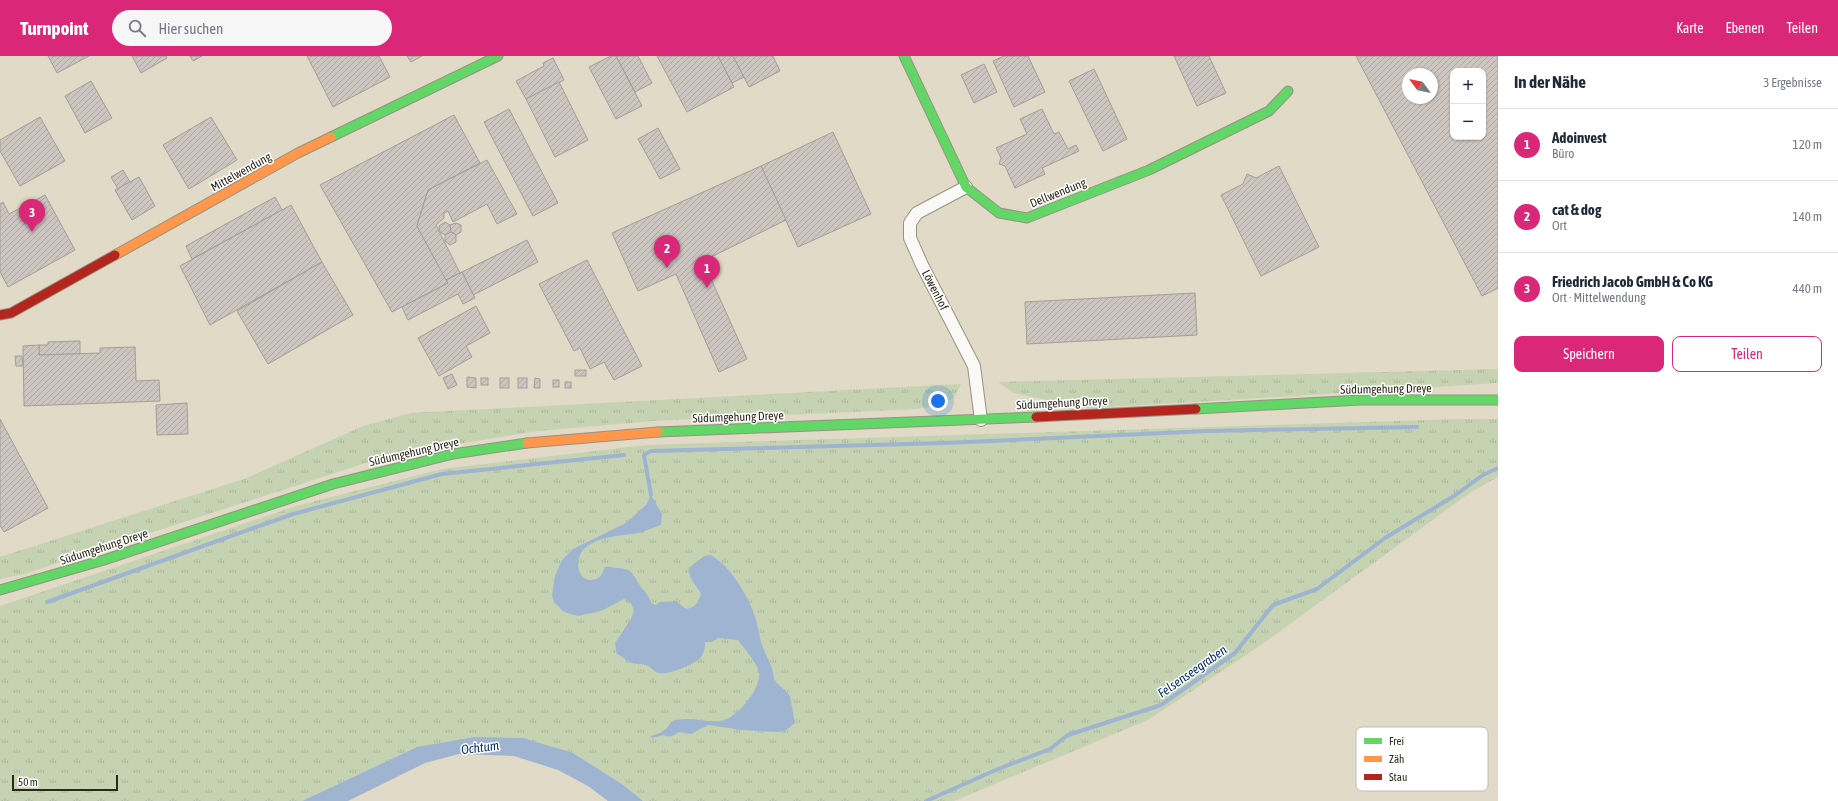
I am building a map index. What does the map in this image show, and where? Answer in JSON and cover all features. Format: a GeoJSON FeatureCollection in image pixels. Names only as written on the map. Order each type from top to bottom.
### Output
{"type":"FeatureCollection","features":[{"type":"Feature","properties":{"kind":"main road","name":"Mittelwendung"},"geometry":{"type":"LineString","coordinates":[[0,316],[11,313],[298,153],[498,56]]}},
{"type":"Feature","properties":{"kind":"main road","name":"Dellwendung"},"geometry":{"type":"LineString","coordinates":[[904,56],[966,188],[999,213],[1027,218],[1155,167],[1269,111],[1288,91]]}},
{"type":"Feature","properties":{"kind":"main road","name":"Südumgehung Dreye"},"geometry":{"type":"LineString","coordinates":[[0,590],[104,560],[333,484],[453,454],[539,441],[635,433],[981,420],[1360,400],[1498,400]]}},
{"type":"Feature","properties":{"kind":"street","name":"Löwenhof"},"geometry":{"type":"LineString","coordinates":[[966,188],[917,213],[910,223],[910,238],[922,265],[974,366],[981,420]]}},
{"type":"Feature","properties":{"kind":"green space"},"geometry":{"type":"Polygon","coordinates":[[[1498,369],[1498,383],[1087,408],[1014,393],[998,382],[1498,369]]]}},
{"type":"Feature","properties":{"kind":"green space"},"geometry":{"type":"Polygon","coordinates":[[[961,384],[953,397],[944,404],[917,409],[652,421],[538,431],[433,448],[378,459],[24,574],[0,579],[0,557],[247,478],[363,426],[411,413],[961,384]]]}},
{"type":"Feature","properties":{"kind":"green space"},"geometry":{"type":"Polygon","coordinates":[[[1498,419],[1498,477],[1471,492],[1261,645],[1148,720],[954,801],[643,801],[622,784],[573,753],[417,747],[302,801],[0,801],[0,606],[296,506],[442,469],[646,445],[1498,419]]]}},
{"type":"Feature","properties":{"kind":"water"},"geometry":{"type":"Polygon","coordinates":[[[651,495],[662,514],[661,525],[643,532],[607,538],[590,544],[581,552],[579,558],[578,564],[581,575],[585,579],[590,580],[599,577],[605,567],[626,569],[633,574],[651,603],[656,605],[660,602],[676,601],[686,609],[696,604],[701,594],[691,579],[689,568],[704,556],[711,555],[719,560],[732,574],[743,590],[755,616],[761,642],[771,666],[774,680],[790,696],[795,723],[785,731],[776,732],[742,730],[708,725],[691,734],[679,732],[672,736],[664,735],[652,738],[651,736],[662,732],[671,722],[677,720],[690,719],[722,721],[735,714],[753,694],[759,679],[758,669],[750,656],[738,640],[718,638],[712,642],[705,642],[702,655],[694,663],[668,673],[658,673],[648,666],[632,663],[617,654],[615,643],[631,619],[634,611],[631,603],[624,599],[603,610],[578,616],[563,611],[554,602],[552,596],[555,576],[562,560],[573,549],[626,523],[646,505],[651,495]]]}},
{"type":"Feature","properties":{"kind":"water","name":"Ochtum"},"geometry":{"type":"Polygon","coordinates":[[[475,737],[523,738],[573,753],[622,784],[643,801],[608,801],[588,786],[558,770],[514,756],[459,754],[425,763],[348,801],[302,801],[417,747],[475,737]]]}},
{"type":"Feature","properties":{"kind":"building"},"geometry":{"type":"Polygon","coordinates":[[[48,56],[89,56],[57,73],[48,56]]]}},
{"type":"Feature","properties":{"kind":"building"},"geometry":{"type":"Polygon","coordinates":[[[132,56],[166,56],[167,58],[141,73],[132,56]]]}},
{"type":"Feature","properties":{"kind":"building"},"geometry":{"type":"Polygon","coordinates":[[[190,56],[202,56],[193,61],[190,56]]]}},
{"type":"Feature","properties":{"kind":"building"},"geometry":{"type":"Polygon","coordinates":[[[307,56],[379,56],[390,77],[333,107],[307,56]]]}},
{"type":"Feature","properties":{"kind":"building"},"geometry":{"type":"Polygon","coordinates":[[[407,56],[422,56],[411,62],[407,56]]]}},
{"type":"Feature","properties":{"kind":"building"},"geometry":{"type":"Polygon","coordinates":[[[611,56],[616,56],[642,106],[616,119],[589,67],[611,56]]]}},
{"type":"Feature","properties":{"kind":"building"},"geometry":{"type":"Polygon","coordinates":[[[616,56],[638,56],[652,83],[635,92],[616,56]]]}},
{"type":"Feature","properties":{"kind":"building"},"geometry":{"type":"Polygon","coordinates":[[[657,56],[718,56],[734,87],[687,112],[657,56]]]}},
{"type":"Feature","properties":{"kind":"building"},"geometry":{"type":"Polygon","coordinates":[[[718,56],[733,56],[744,77],[732,83],[718,56]]]}},
{"type":"Feature","properties":{"kind":"building"},"geometry":{"type":"Polygon","coordinates":[[[733,56],[773,56],[780,71],[749,87],[733,56]]]}},
{"type":"Feature","properties":{"kind":"building"},"geometry":{"type":"Polygon","coordinates":[[[1004,56],[1028,56],[1045,92],[1014,107],[993,61],[1004,56]]]}},
{"type":"Feature","properties":{"kind":"building"},"geometry":{"type":"Polygon","coordinates":[[[1174,56],[1209,56],[1226,93],[1197,106],[1174,56]]]}},
{"type":"Feature","properties":{"kind":"building"},"geometry":{"type":"Polygon","coordinates":[[[1356,56],[1498,56],[1498,288],[1482,296],[1356,56]]]}},
{"type":"Feature","properties":{"kind":"building"},"geometry":{"type":"Polygon","coordinates":[[[553,58],[564,80],[526,99],[516,81],[544,66],[543,63],[553,58]]]}},
{"type":"Feature","properties":{"kind":"building"},"geometry":{"type":"Polygon","coordinates":[[[984,64],[997,92],[974,103],[961,75],[984,64]]]}},
{"type":"Feature","properties":{"kind":"building"},"geometry":{"type":"Polygon","coordinates":[[[1094,69],[1127,139],[1103,151],[1069,81],[1094,69]]]}},
{"type":"Feature","properties":{"kind":"building"},"geometry":{"type":"Polygon","coordinates":[[[91,81],[112,118],[85,133],[65,96],[91,81]]]}},
{"type":"Feature","properties":{"kind":"building"},"geometry":{"type":"Polygon","coordinates":[[[559,82],[588,140],[555,157],[526,99],[559,82]]]}},
{"type":"Feature","properties":{"kind":"building"},"geometry":{"type":"Polygon","coordinates":[[[509,109],[558,203],[533,216],[484,122],[509,109]]]}},
{"type":"Feature","properties":{"kind":"building"},"geometry":{"type":"Polygon","coordinates":[[[1042,109],[1054,134],[1059,132],[1068,149],[1076,145],[1079,151],[1042,168],[1045,174],[1015,188],[1005,166],[999,164],[1001,158],[996,148],[1027,134],[1020,119],[1042,109]]]}},
{"type":"Feature","properties":{"kind":"building"},"geometry":{"type":"Polygon","coordinates":[[[454,115],[480,163],[428,190],[417,226],[448,283],[392,312],[320,185],[454,115]]]}},
{"type":"Feature","properties":{"kind":"building"},"geometry":{"type":"Polygon","coordinates":[[[40,117],[65,161],[20,186],[0,151],[0,140],[40,117]]]}},
{"type":"Feature","properties":{"kind":"building"},"geometry":{"type":"Polygon","coordinates":[[[211,117],[237,160],[189,189],[163,145],[211,117]]]}},
{"type":"Feature","properties":{"kind":"building"},"geometry":{"type":"Polygon","coordinates":[[[658,128],[680,169],[660,179],[638,139],[658,128]]]}},
{"type":"Feature","properties":{"kind":"building"},"geometry":{"type":"Polygon","coordinates":[[[833,132],[871,214],[798,247],[761,166],[833,132]]]}},
{"type":"Feature","properties":{"kind":"building"},"geometry":{"type":"Polygon","coordinates":[[[487,160],[517,214],[497,224],[487,204],[453,222],[448,211],[444,213],[444,218],[436,225],[460,273],[446,280],[417,226],[428,190],[487,160]]]}},
{"type":"Feature","properties":{"kind":"building"},"geometry":{"type":"Polygon","coordinates":[[[761,166],[786,220],[703,261],[747,359],[719,372],[676,274],[638,291],[612,233],[761,166]]]}},
{"type":"Feature","properties":{"kind":"building"},"geometry":{"type":"Polygon","coordinates":[[[1279,166],[1319,247],[1261,276],[1221,195],[1243,184],[1247,174],[1256,178],[1279,166]]]}},
{"type":"Feature","properties":{"kind":"building"},"geometry":{"type":"Polygon","coordinates":[[[123,170],[130,182],[118,189],[111,177],[123,170]]]}},
{"type":"Feature","properties":{"kind":"building"},"geometry":{"type":"Polygon","coordinates":[[[139,177],[155,206],[132,220],[115,190],[139,177]]]}},
{"type":"Feature","properties":{"kind":"building"},"geometry":{"type":"Polygon","coordinates":[[[45,195],[75,250],[8,287],[0,272],[0,204],[3,202],[9,214],[45,195]]]}},
{"type":"Feature","properties":{"kind":"building"},"geometry":{"type":"Polygon","coordinates":[[[275,197],[282,210],[192,259],[186,246],[275,197]]]}},
{"type":"Feature","properties":{"kind":"building"},"geometry":{"type":"Polygon","coordinates":[[[291,205],[322,262],[210,325],[180,266],[291,205]]]}},
{"type":"Feature","properties":{"kind":"building"},"geometry":{"type":"Polygon","coordinates":[[[445,222],[450,225],[451,232],[445,235],[440,232],[439,226],[445,222]]]}},
{"type":"Feature","properties":{"kind":"building"},"geometry":{"type":"Polygon","coordinates":[[[456,223],[461,225],[461,232],[456,235],[451,232],[450,225],[456,223]]]}},
{"type":"Feature","properties":{"kind":"building"},"geometry":{"type":"Polygon","coordinates":[[[451,232],[456,235],[456,242],[450,245],[445,241],[445,235],[451,232]]]}},
{"type":"Feature","properties":{"kind":"building"},"geometry":{"type":"Polygon","coordinates":[[[527,240],[538,262],[473,295],[462,272],[527,240]]]}},
{"type":"Feature","properties":{"kind":"building"},"geometry":{"type":"Polygon","coordinates":[[[587,260],[642,366],[614,380],[604,362],[590,369],[580,348],[574,351],[539,284],[587,260]]]}},
{"type":"Feature","properties":{"kind":"building"},"geometry":{"type":"Polygon","coordinates":[[[322,262],[353,315],[268,364],[237,311],[322,262]]]}},
{"type":"Feature","properties":{"kind":"building"},"geometry":{"type":"Polygon","coordinates":[[[462,272],[475,298],[463,304],[458,294],[408,320],[402,307],[448,283],[446,280],[462,272]]]}},
{"type":"Feature","properties":{"kind":"building"},"geometry":{"type":"Polygon","coordinates":[[[1195,293],[1197,335],[1027,344],[1025,302],[1195,293]]]}},
{"type":"Feature","properties":{"kind":"building"},"geometry":{"type":"Polygon","coordinates":[[[476,306],[490,333],[466,346],[472,357],[439,376],[418,338],[476,306]]]}},
{"type":"Feature","properties":{"kind":"building"},"geometry":{"type":"Polygon","coordinates":[[[80,341],[80,354],[39,355],[39,345],[48,345],[48,342],[80,341]]]}},
{"type":"Feature","properties":{"kind":"building"},"geometry":{"type":"Polygon","coordinates":[[[39,345],[39,355],[100,353],[100,348],[135,347],[136,381],[159,380],[160,401],[24,406],[23,346],[39,345]]]}},
{"type":"Feature","properties":{"kind":"building"},"geometry":{"type":"Polygon","coordinates":[[[15,356],[22,356],[23,366],[16,366],[15,356]]]}},
{"type":"Feature","properties":{"kind":"building"},"geometry":{"type":"Polygon","coordinates":[[[575,370],[586,370],[586,376],[575,376],[575,370]]]}},
{"type":"Feature","properties":{"kind":"building"},"geometry":{"type":"Polygon","coordinates":[[[452,374],[457,385],[448,389],[443,378],[452,374]]]}},
{"type":"Feature","properties":{"kind":"building"},"geometry":{"type":"Polygon","coordinates":[[[467,377],[476,378],[476,388],[467,387],[467,377]]]}},
{"type":"Feature","properties":{"kind":"building"},"geometry":{"type":"Polygon","coordinates":[[[481,378],[488,378],[488,385],[481,385],[481,378]]]}},
{"type":"Feature","properties":{"kind":"building"},"geometry":{"type":"Polygon","coordinates":[[[500,378],[509,378],[509,388],[500,388],[500,378]]]}},
{"type":"Feature","properties":{"kind":"building"},"geometry":{"type":"Polygon","coordinates":[[[518,378],[527,378],[527,388],[518,388],[518,378]]]}},
{"type":"Feature","properties":{"kind":"building"},"geometry":{"type":"Polygon","coordinates":[[[535,378],[540,379],[540,388],[534,388],[535,378]]]}},
{"type":"Feature","properties":{"kind":"building"},"geometry":{"type":"Polygon","coordinates":[[[553,380],[559,380],[559,387],[553,387],[553,380]]]}},
{"type":"Feature","properties":{"kind":"building"},"geometry":{"type":"Polygon","coordinates":[[[565,382],[571,382],[571,388],[565,388],[565,382]]]}},
{"type":"Feature","properties":{"kind":"building"},"geometry":{"type":"Polygon","coordinates":[[[187,403],[188,434],[157,435],[156,405],[187,403]]]}},
{"type":"Feature","properties":{"kind":"building"},"geometry":{"type":"Polygon","coordinates":[[[0,419],[48,508],[4,532],[0,525],[0,419]]]}},
{"type":"Feature","properties":{"kind":"waterway"},"geometry":{"type":"LineString","coordinates":[[651,495],[644,455],[651,451],[945,443],[1208,431],[1417,427]]}},
{"type":"Feature","properties":{"kind":"waterway"},"geometry":{"type":"LineString","coordinates":[[47,602],[293,514],[442,474],[624,455]]}},
{"type":"Feature","properties":{"kind":"waterway","name":"Felsenseegraben"},"geometry":{"type":"LineString","coordinates":[[926,801],[998,769],[1050,749],[1068,735],[1161,705],[1235,653],[1273,605],[1317,589],[1385,538],[1454,496],[1483,475],[1498,468]]}},
{"type":"Feature","properties":{"kind":"traffic: fast"},"geometry":{"type":"LineString","coordinates":[[331,137],[498,56]]}},
{"type":"Feature","properties":{"kind":"traffic: fast"},"geometry":{"type":"LineString","coordinates":[[904,56],[966,187],[999,213],[1027,218],[1149,170],[1269,111],[1288,91]]}},
{"type":"Feature","properties":{"kind":"traffic: fast"},"geometry":{"type":"LineString","coordinates":[[1196,409],[1360,400],[1498,400]]}},
{"type":"Feature","properties":{"kind":"traffic: fast"},"geometry":{"type":"LineString","coordinates":[[658,432],[1036,417]]}},
{"type":"Feature","properties":{"kind":"traffic: fast"},"geometry":{"type":"LineString","coordinates":[[0,590],[104,560],[333,484],[453,454],[527,443]]}},
{"type":"Feature","properties":{"kind":"traffic: slow"},"geometry":{"type":"LineString","coordinates":[[115,255],[298,153],[331,137]]}},
{"type":"Feature","properties":{"kind":"traffic: slow"},"geometry":{"type":"LineString","coordinates":[[527,443],[658,432]]}},
{"type":"Feature","properties":{"kind":"traffic: jam"},"geometry":{"type":"LineString","coordinates":[[0,315],[11,313],[115,255]]}},
{"type":"Feature","properties":{"kind":"traffic: jam"},"geometry":{"type":"LineString","coordinates":[[1036,417],[1196,409]]}},
{"type":"Feature","properties":{"kind":"place","name":"Friedrich Jacob GmbH & Co KG"},"geometry":{"type":"Point","coordinates":[32,232]}},
{"type":"Feature","properties":{"kind":"place","name":"cat & dog"},"geometry":{"type":"Point","coordinates":[667,268]}},
{"type":"Feature","properties":{"kind":"place","name":"Adoinvest"},"geometry":{"type":"Point","coordinates":[707,288]}}]}
